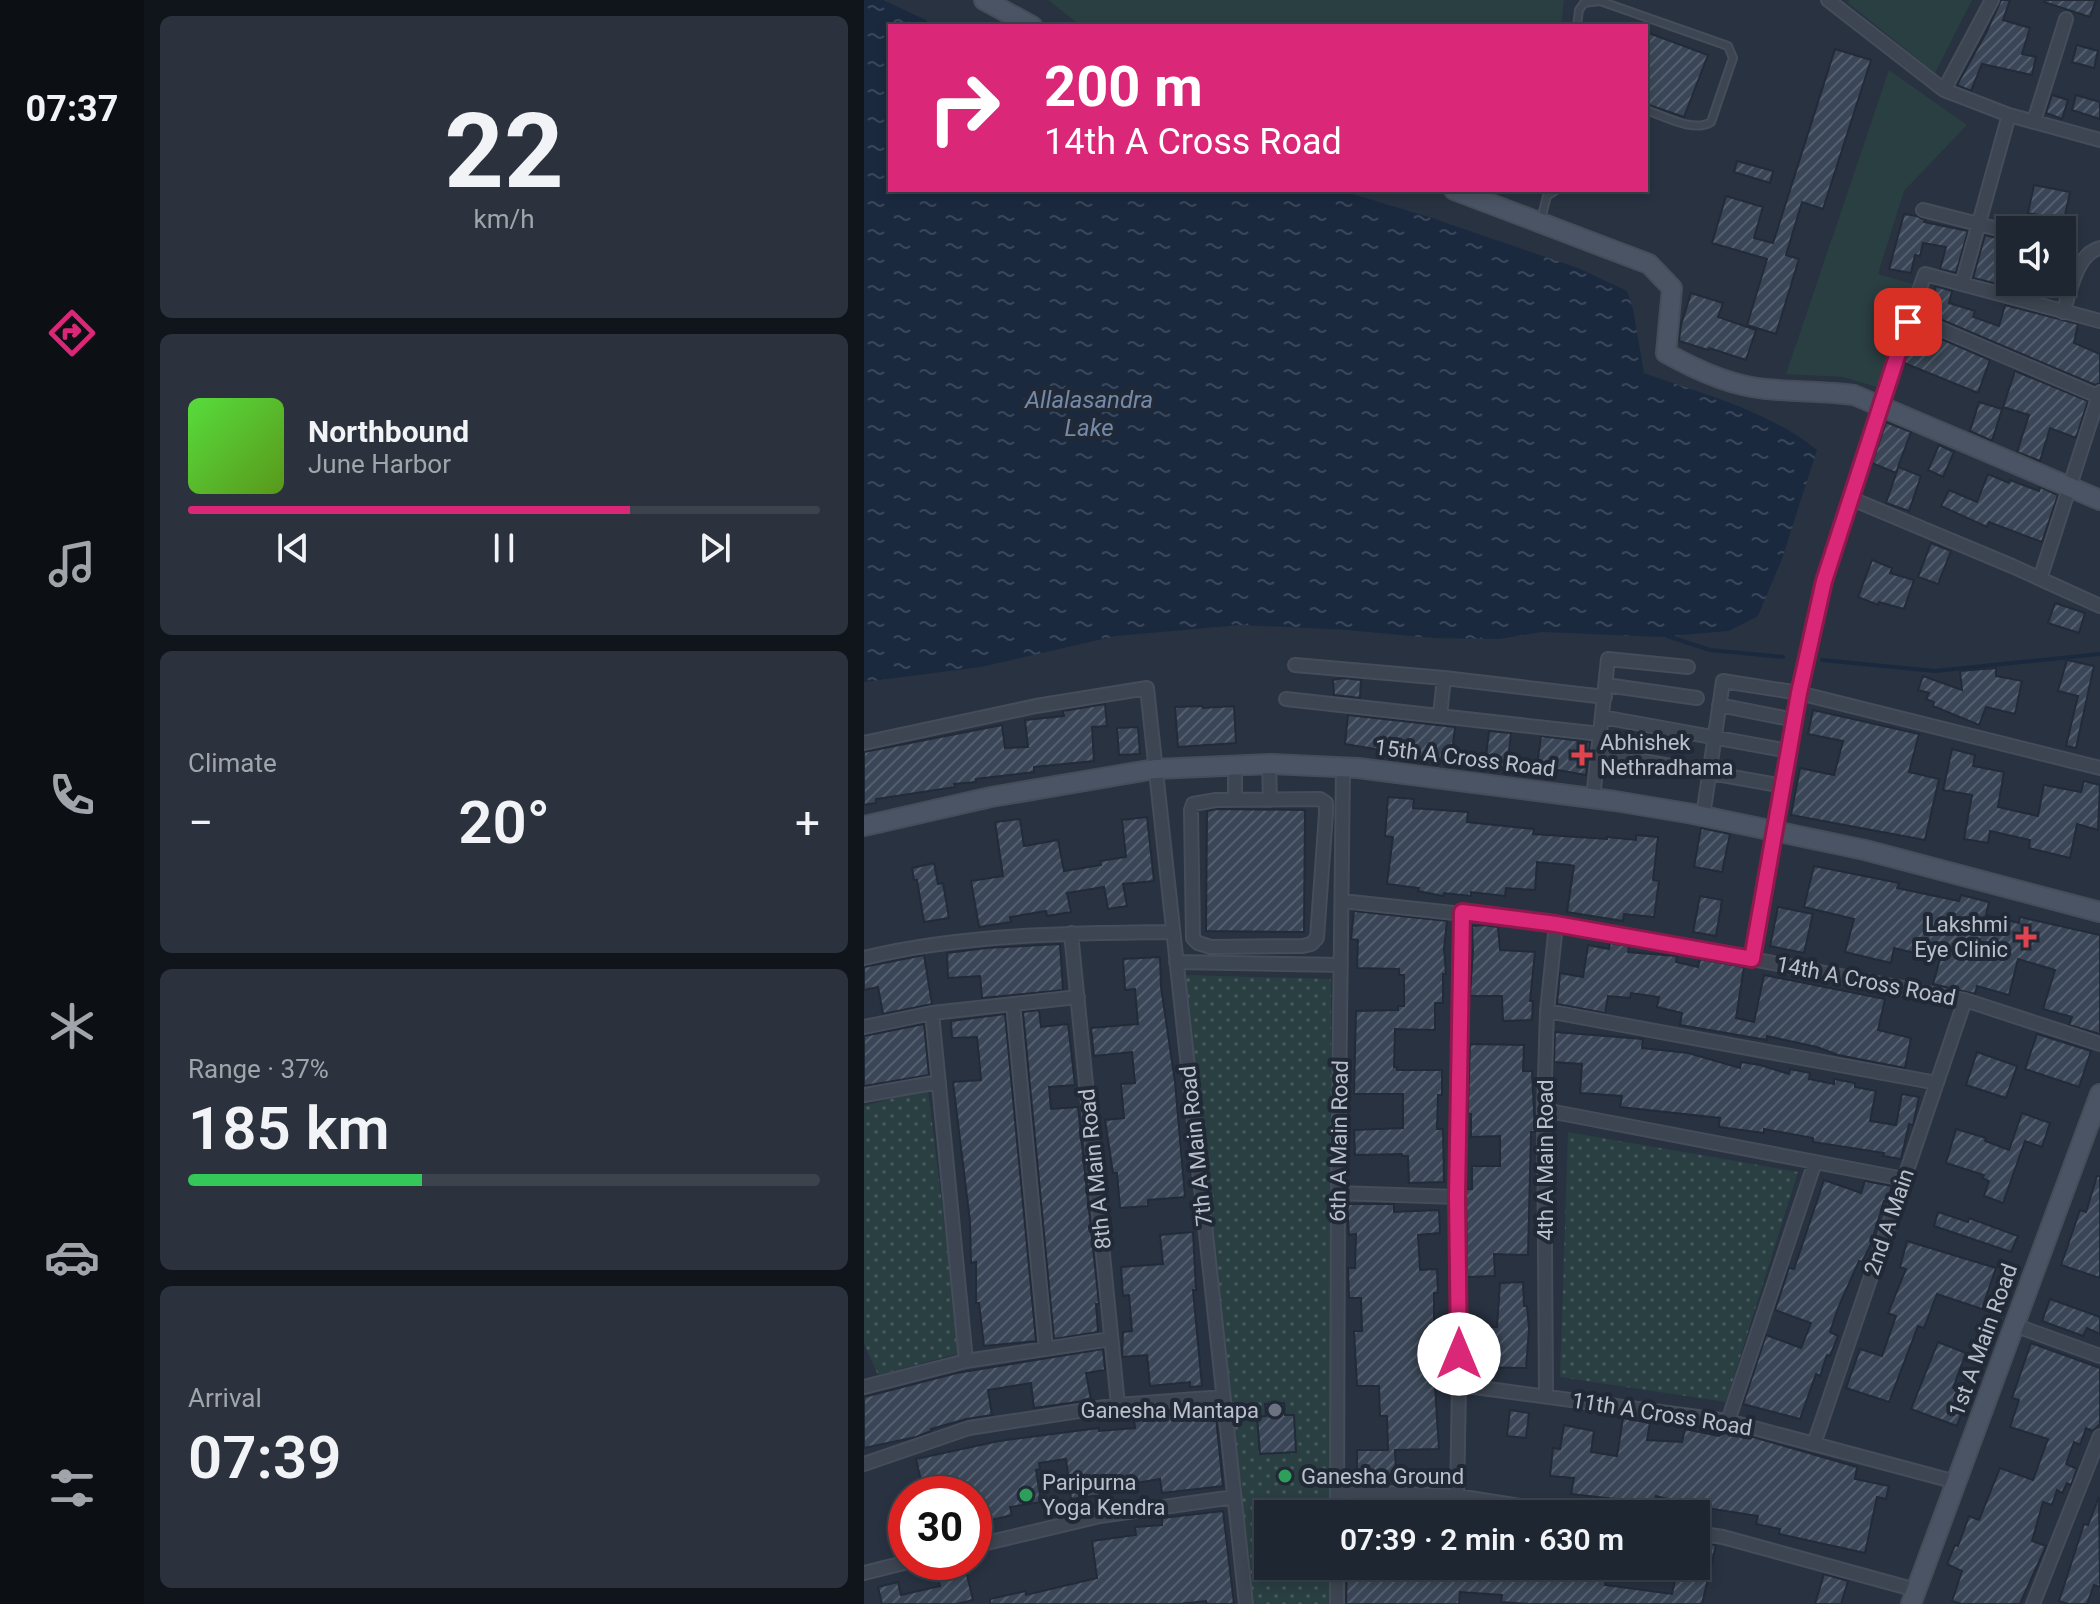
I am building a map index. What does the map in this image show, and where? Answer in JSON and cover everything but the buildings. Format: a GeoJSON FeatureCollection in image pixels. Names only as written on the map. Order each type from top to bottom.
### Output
{"type":"FeatureCollection","features":[{"type":"Feature","properties":{"kind":"street"},"geometry":{"type":"LineString","coordinates":[[984,0],[1028,24]]}},
{"type":"Feature","properties":{"kind":"street"},"geometry":{"type":"LineString","coordinates":[[1828,0],[1944,90],[2009,115],[2100,140]]}},
{"type":"Feature","properties":{"kind":"street"},"geometry":{"type":"LineString","coordinates":[[1944,90],[1992,0]]}},
{"type":"Feature","properties":{"kind":"street"},"geometry":{"type":"LineString","coordinates":[[2034,121],[2066,19]]}},
{"type":"Feature","properties":{"kind":"street"},"geometry":{"type":"LineString","coordinates":[[1962,284],[2009,115]]}},
{"type":"Feature","properties":{"kind":"street"},"geometry":{"type":"LineString","coordinates":[[1459,192],[1649,264],[1672,288],[1666,353],[1698,371],[1764,389],[1854,395],[2100,500]]}},
{"type":"Feature","properties":{"kind":"street"},"geometry":{"type":"LineString","coordinates":[[1923,210],[1996,228]]}},
{"type":"Feature","properties":{"kind":"street"},"geometry":{"type":"LineString","coordinates":[[2063,312],[2082,260],[2091,250],[2100,248]]}},
{"type":"Feature","properties":{"kind":"street"},"geometry":{"type":"LineString","coordinates":[[1752,959],[1799,693],[1824,581],[1925,274],[2100,321]]}},
{"type":"Feature","properties":{"kind":"street"},"geometry":{"type":"LineString","coordinates":[[1910,316],[2099,395],[2040,579]]}},
{"type":"Feature","properties":{"kind":"street"},"geometry":{"type":"LineString","coordinates":[[1852,499],[2100,606]]}},
{"type":"Feature","properties":{"kind":"street"},"geometry":{"type":"LineString","coordinates":[[1593,798],[1608,659],[1688,667]]}},
{"type":"Feature","properties":{"kind":"street"},"geometry":{"type":"LineString","coordinates":[[1295,665],[1697,698]]}},
{"type":"Feature","properties":{"kind":"street"},"geometry":{"type":"LineString","coordinates":[[1440,715],[1444,678]]}},
{"type":"Feature","properties":{"kind":"street"},"geometry":{"type":"LineString","coordinates":[[1696,818],[1709,773],[1723,681],[1799,693],[2100,768]]}},
{"type":"Feature","properties":{"kind":"street","name":"7th A Main Road"},"geometry":{"type":"LineString","coordinates":[[864,743],[1036,706],[1147,688],[1246,1604]]}},
{"type":"Feature","properties":{"kind":"street"},"geometry":{"type":"LineString","coordinates":[[1286,699],[1601,734]]}},
{"type":"Feature","properties":{"kind":"street"},"geometry":{"type":"LineString","coordinates":[[1719,705],[1795,720]]}},
{"type":"Feature","properties":{"kind":"street"},"geometry":{"type":"LineString","coordinates":[[1602,717],[1789,751]]}},
{"type":"Feature","properties":{"kind":"street"},"geometry":{"type":"LineString","coordinates":[[1598,753],[1783,786]]}},
{"type":"Feature","properties":{"kind":"street"},"geometry":{"type":"LineString","coordinates":[[1235,764],[1235,800]]}},
{"type":"Feature","properties":{"kind":"street","name":"15th A Cross Road"},"geometry":{"type":"LineString","coordinates":[[864,826],[991,797],[1155,769],[1235,764],[1343,767],[1593,798],[1744,828],[1775,830],[1954,872],[2100,912]]}},
{"type":"Feature","properties":{"kind":"street"},"geometry":{"type":"LineString","coordinates":[[1269,764],[1270,800]]}},
{"type":"Feature","properties":{"kind":"street","name":"6th A Main Road"},"geometry":{"type":"LineString","coordinates":[[1337,1500],[1343,767]]}},
{"type":"Feature","properties":{"kind":"street"},"geometry":{"type":"LineString","coordinates":[[1320,799],[1326,803],[1317,938],[1311,944],[1211,947],[1193,938],[1191,810],[1193,804],[1202,800],[1235,800],[1320,799]]}},
{"type":"Feature","properties":{"kind":"street","name":"14th A Cross Road"},"geometry":{"type":"LineString","coordinates":[[1342,901],[1556,924],[1752,959],[1965,1000],[2100,1044]]}},
{"type":"Feature","properties":{"kind":"street"},"geometry":{"type":"LineString","coordinates":[[1457,1496],[1457,1197],[1462,912]]}},
{"type":"Feature","properties":{"kind":"street","name":"4th A Main Road"},"geometry":{"type":"LineString","coordinates":[[1546,1396],[1544,1110],[1547,1011],[1556,924]]}},
{"type":"Feature","properties":{"kind":"street"},"geometry":{"type":"LineString","coordinates":[[864,958],[905,948],[1071,933],[1173,932]]}},
{"type":"Feature","properties":{"kind":"street","name":"8th A Main Road"},"geometry":{"type":"LineString","coordinates":[[1071,933],[1118,1405]]}},
{"type":"Feature","properties":{"kind":"street"},"geometry":{"type":"LineString","coordinates":[[1176,962],[1341,965]]}},
{"type":"Feature","properties":{"kind":"street"},"geometry":{"type":"LineString","coordinates":[[864,1027],[932,1013],[1078,997]]}},
{"type":"Feature","properties":{"kind":"street","name":"2nd A Main"},"geometry":{"type":"LineString","coordinates":[[1814,1444],[1965,1000]]}},
{"type":"Feature","properties":{"kind":"street"},"geometry":{"type":"LineString","coordinates":[[1013,1004],[1046,1349]]}},
{"type":"Feature","properties":{"kind":"street"},"geometry":{"type":"LineString","coordinates":[[1547,1011],[1937,1083]]}},
{"type":"Feature","properties":{"kind":"street"},"geometry":{"type":"LineString","coordinates":[[932,1013],[966,1361]]}},
{"type":"Feature","properties":{"kind":"street"},"geometry":{"type":"LineString","coordinates":[[864,1095],[939,1082]]}},
{"type":"Feature","properties":{"kind":"street","name":"1st A Main Road"},"geometry":{"type":"LineString","coordinates":[[1913,1597],[2100,1094]]}},
{"type":"Feature","properties":{"kind":"street"},"geometry":{"type":"LineString","coordinates":[[1544,1110],[1904,1179]]}},
{"type":"Feature","properties":{"kind":"street"},"geometry":{"type":"LineString","coordinates":[[1728,1421],[1815,1162]]}},
{"type":"Feature","properties":{"kind":"street"},"geometry":{"type":"LineString","coordinates":[[1338,1193],[1457,1197]]}},
{"type":"Feature","properties":{"kind":"street"},"geometry":{"type":"LineString","coordinates":[[2014,1325],[2100,1356]]}},
{"type":"Feature","properties":{"kind":"street"},"geometry":{"type":"LineString","coordinates":[[866,1381],[966,1361],[1111,1339]]}},
{"type":"Feature","properties":{"kind":"street","name":"11th A Cross Road"},"geometry":{"type":"LineString","coordinates":[[1459,1385],[1728,1421],[1956,1482]]}},
{"type":"Feature","properties":{"kind":"street"},"geometry":{"type":"LineString","coordinates":[[864,1464],[969,1428],[1118,1405],[1223,1397]]}},
{"type":"Feature","properties":{"kind":"street"},"geometry":{"type":"LineString","coordinates":[[2033,1604],[2100,1436]]}},
{"type":"Feature","properties":{"kind":"street"},"geometry":{"type":"LineString","coordinates":[[1337,1491],[1457,1496],[1483,1500]]}},
{"type":"Feature","properties":{"kind":"street"},"geometry":{"type":"LineString","coordinates":[[992,1542],[1100,1516],[1234,1497]]}},
{"type":"Feature","properties":{"kind":"street"},"geometry":{"type":"LineString","coordinates":[[1710,1535],[1913,1597]]}},
{"type":"Feature","properties":{"kind":"street"},"geometry":{"type":"LineString","coordinates":[[864,1573],[888,1567]]}},
{"type":"Feature","properties":{"kind":"street"},"geometry":{"type":"LineString","coordinates":[[1337,1580],[1337,1604]]}},
{"type":"Feature","properties":{"kind":"lane"},"geometry":{"type":"LineString","coordinates":[[1577,24],[1579,10],[1584,3],[1600,1],[1728,46],[1733,58],[1711,122],[1695,127],[1648,111]]}},
{"type":"Feature","properties":{"kind":"lane"},"geometry":{"type":"LineString","coordinates":[[1539,222],[1546,193]]}},
{"type":"Feature","properties":{"kind":"lane"},"geometry":{"type":"LineString","coordinates":[[1265,946],[1265,963]]}},
{"type":"Feature","properties":{"kind":"lane"},"geometry":{"type":"LineString","coordinates":[[1241,947],[1241,963]]}},
{"type":"Feature","properties":{"kind":"green space"},"geometry":{"type":"Polygon","coordinates":[[[1048,0],[1564,0],[1561,24],[1078,24],[1048,0]]]}},
{"type":"Feature","properties":{"kind":"green space"},"geometry":{"type":"Polygon","coordinates":[[[1849,0],[1972,0],[1935,73],[1848,3],[1849,0]]]}},
{"type":"Feature","properties":{"kind":"green space"},"geometry":{"type":"Polygon","coordinates":[[[1889,70],[1967,125],[1904,191],[1878,274],[1913,284],[1880,388],[1843,377],[1786,374],[1889,70]]]}},
{"type":"Feature","properties":{"kind":"green space"},"geometry":{"type":"Polygon","coordinates":[[[1184,975],[1331,979],[1333,1500],[1254,1500],[1254,1580],[1333,1580],[1333,1604],[1250,1604],[1184,975]]]}},
{"type":"Feature","properties":{"kind":"green space"},"geometry":{"type":"Polygon","coordinates":[[[928,1089],[960,1353],[878,1375],[864,1344],[864,1106],[928,1089]]]}},
{"type":"Feature","properties":{"kind":"green space"},"geometry":{"type":"Polygon","coordinates":[[[1568,1132],[1798,1172],[1726,1402],[1560,1377],[1568,1132]]]}},
{"type":"Feature","properties":{"kind":"water","name":"Allalasandra Lake"},"geometry":{"type":"Polygon","coordinates":[[[864,0],[883,0],[929,24],[888,24],[888,192],[1346,192],[1578,268],[1627,291],[1644,373],[1756,414],[1798,436],[1817,450],[1782,559],[1758,616],[1729,631],[1659,637],[1542,632],[1499,639],[1432,638],[1241,625],[1116,636],[981,667],[864,682],[864,0]]]}},
{"type":"Feature","properties":{"kind":"waterway"},"geometry":{"type":"LineString","coordinates":[[1667,636],[1710,650],[1783,657]]}},
{"type":"Feature","properties":{"kind":"waterway"},"geometry":{"type":"LineString","coordinates":[[1822,660],[1935,671],[2100,654]]}},
{"type":"Feature","properties":{"kind":"place","name":"Abhishek Nethradhama"},"geometry":{"type":"Point","coordinates":[1582,755]}},
{"type":"Feature","properties":{"kind":"place","name":"Lakshmi Eye Clinic"},"geometry":{"type":"Point","coordinates":[2026,937]}},
{"type":"Feature","properties":{"kind":"place","name":"Ganesha Mantapa"},"geometry":{"type":"Point","coordinates":[1275,1410]}},
{"type":"Feature","properties":{"kind":"place","name":"Ganesha Ground"},"geometry":{"type":"Point","coordinates":[1285,1476]}},
{"type":"Feature","properties":{"kind":"place","name":"Paripurna Yoga Kendra"},"geometry":{"type":"Point","coordinates":[1026,1495]}},
{"type":"Feature","properties":{"kind":"route"},"geometry":{"type":"LineString","coordinates":[[1459,1354],[1457,1197],[1462,912],[1556,924],[1752,959],[1799,693],[1824,581],[1908,322]]}}]}
